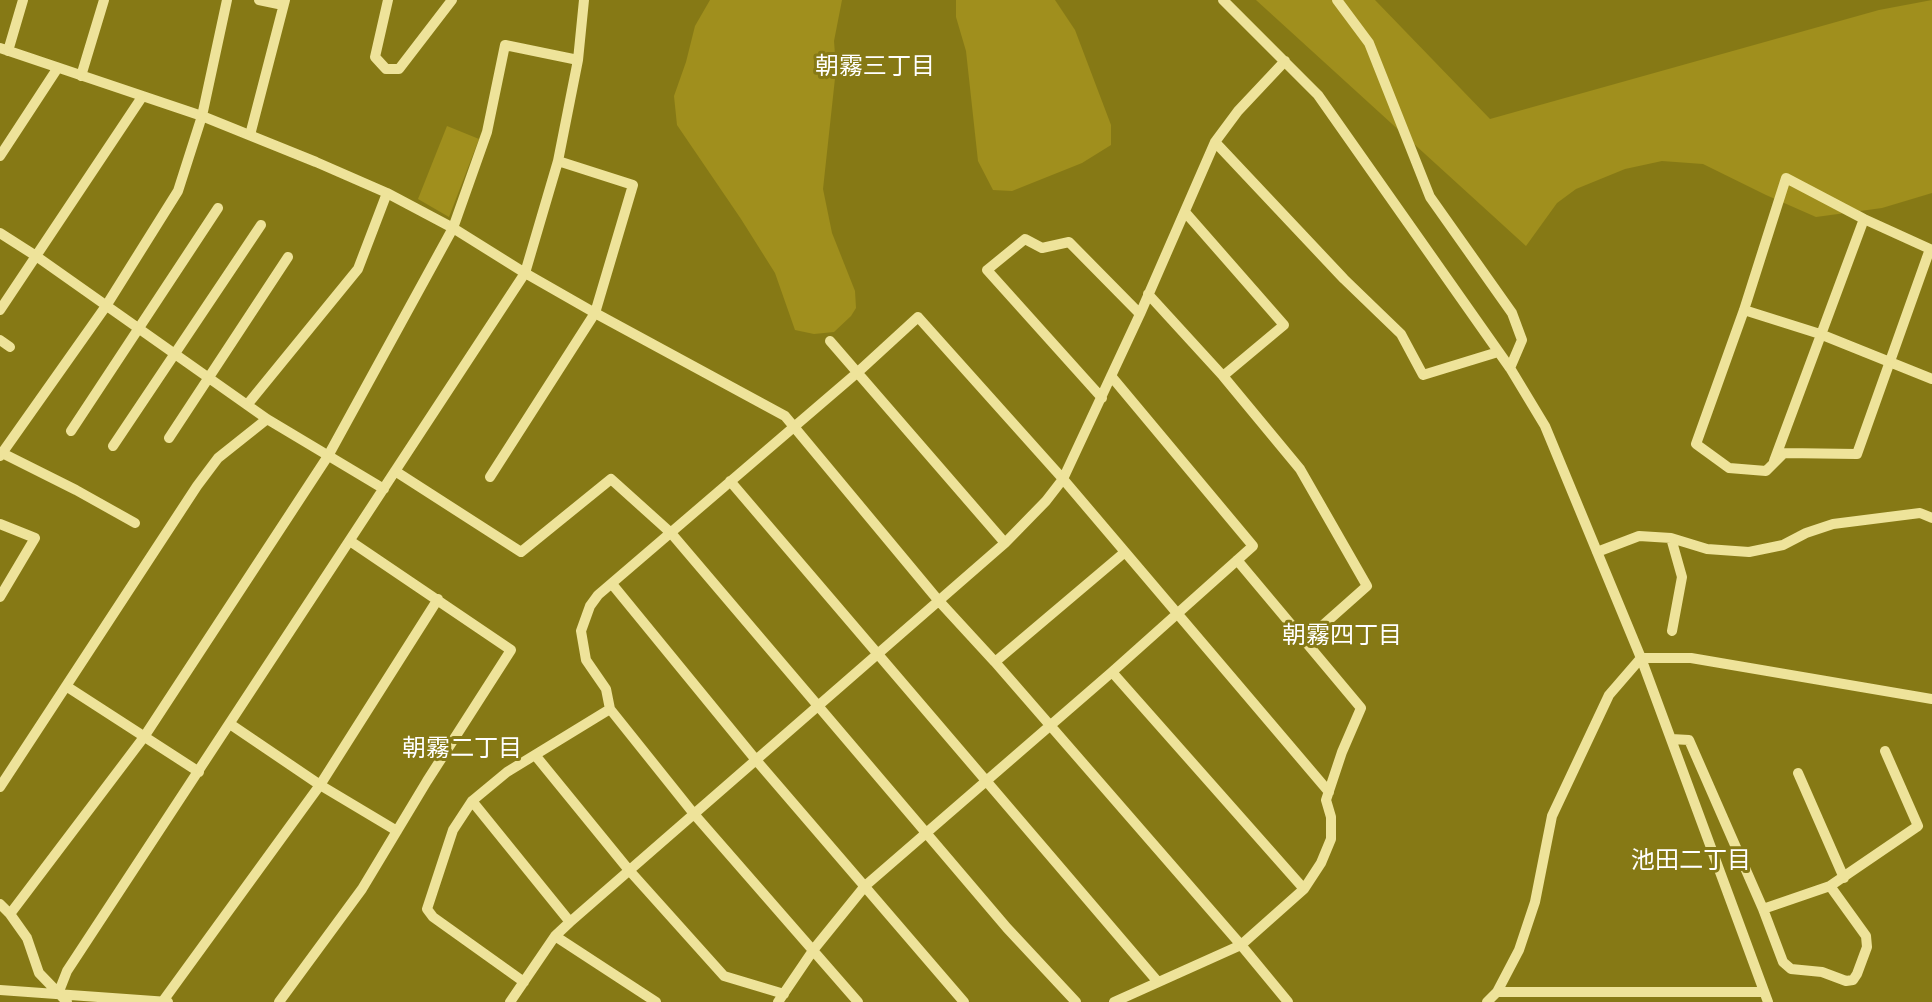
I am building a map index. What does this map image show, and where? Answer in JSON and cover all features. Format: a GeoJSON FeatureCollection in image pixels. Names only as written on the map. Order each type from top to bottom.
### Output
{"type":"FeatureCollection","features":[{"type":"Feature","properties":{"kind":"street"},"geometry":{"type":"LineString","coordinates":[[23,0],[4,50],[202,116],[387,193],[453,228],[595,313],[784,416],[939,600],[1241,945],[1288,1002]]}},
{"type":"Feature","properties":{"kind":"street"},"geometry":{"type":"LineString","coordinates":[[81,76],[104,0]]}},
{"type":"Feature","properties":{"kind":"street"},"geometry":{"type":"LineString","coordinates":[[135,523],[2,450],[106,306],[178,191],[202,116],[227,0]]}},
{"type":"Feature","properties":{"kind":"street"},"geometry":{"type":"LineString","coordinates":[[250,135],[284,3],[259,0]]}},
{"type":"Feature","properties":{"kind":"street"},"geometry":{"type":"LineString","coordinates":[[387,0],[375,57],[386,69],[399,69],[452,0]]}},
{"type":"Feature","properties":{"kind":"street"},"geometry":{"type":"LineString","coordinates":[[58,994],[67,971],[525,273],[558,161],[578,60],[584,0]]}},
{"type":"Feature","properties":{"kind":"street"},"geometry":{"type":"LineString","coordinates":[[1223,0],[1318,95],[1510,368],[1545,426],[1641,658],[1766,997],[1497,992]]}},
{"type":"Feature","properties":{"kind":"street"},"geometry":{"type":"LineString","coordinates":[[1337,0],[1370,43],[1430,197],[1512,314],[1522,340],[1510,368]]}},
{"type":"Feature","properties":{"kind":"street"},"geometry":{"type":"LineString","coordinates":[[10,914],[144,737],[328,456],[453,228],[488,132],[505,45],[578,60]]}},
{"type":"Feature","properties":{"kind":"street"},"geometry":{"type":"LineString","coordinates":[[510,1002],[555,936],[628,869],[1005,543],[1046,501],[1063,479],[1102,398],[1215,142],[1238,111],[1285,61]]}},
{"type":"Feature","properties":{"kind":"street"},"geometry":{"type":"LineString","coordinates":[[0,156],[57,69]]}},
{"type":"Feature","properties":{"kind":"street"},"geometry":{"type":"LineString","coordinates":[[0,310],[142,97]]}},
{"type":"Feature","properties":{"kind":"street"},"geometry":{"type":"LineString","coordinates":[[1215,142],[1344,279],[1401,334],[1423,375],[1498,352]]}},
{"type":"Feature","properties":{"kind":"street"},"geometry":{"type":"LineString","coordinates":[[490,477],[595,313],[633,185],[558,161]]}},
{"type":"Feature","properties":{"kind":"street"},"geometry":{"type":"LineString","coordinates":[[1786,178],[1864,219],[1931,250],[1857,454],[1784,453],[1766,471],[1729,468],[1696,444],[1744,310],[1786,178]]}},
{"type":"Feature","properties":{"kind":"street"},"geometry":{"type":"LineString","coordinates":[[247,405],[358,269],[387,193]]}},
{"type":"Feature","properties":{"kind":"street"},"geometry":{"type":"LineString","coordinates":[[71,431],[218,208]]}},
{"type":"Feature","properties":{"kind":"street"},"geometry":{"type":"LineString","coordinates":[[1185,212],[1284,325],[1223,376]]}},
{"type":"Feature","properties":{"kind":"street"},"geometry":{"type":"LineString","coordinates":[[1772,464],[1864,219]]}},
{"type":"Feature","properties":{"kind":"street"},"geometry":{"type":"LineString","coordinates":[[113,446],[261,225]]}},
{"type":"Feature","properties":{"kind":"street"},"geometry":{"type":"LineString","coordinates":[[0,233],[267,419],[384,489]]}},
{"type":"Feature","properties":{"kind":"street"},"geometry":{"type":"LineString","coordinates":[[1102,398],[987,270],[1026,240],[1042,248],[1069,242],[1140,314]]}},
{"type":"Feature","properties":{"kind":"street"},"geometry":{"type":"LineString","coordinates":[[169,438],[288,257]]}},
{"type":"Feature","properties":{"kind":"street"},"geometry":{"type":"LineString","coordinates":[[1148,294],[1223,376],[1300,469],[1367,586],[1305,641]]}},
{"type":"Feature","properties":{"kind":"street"},"geometry":{"type":"LineString","coordinates":[[1744,310],[1820,334],[1932,379]]}},
{"type":"Feature","properties":{"kind":"street"},"geometry":{"type":"LineString","coordinates":[[858,1002],[694,814],[610,709],[606,689],[586,660],[581,631],[590,606],[598,595],[858,372],[918,317],[1063,479],[1329,792]]}},
{"type":"Feature","properties":{"kind":"street"},"geometry":{"type":"LineString","coordinates":[[0,340],[10,347]]}},
{"type":"Feature","properties":{"kind":"street"},"geometry":{"type":"LineString","coordinates":[[830,341],[1005,543]]}},
{"type":"Feature","properties":{"kind":"street"},"geometry":{"type":"LineString","coordinates":[[535,755],[628,869],[724,976],[781,998],[814,949],[865,886],[1050,727],[1252,546],[1112,376]]}},
{"type":"Feature","properties":{"kind":"street"},"geometry":{"type":"LineString","coordinates":[[0,787],[204,476],[218,458],[267,419]]}},
{"type":"Feature","properties":{"kind":"street"},"geometry":{"type":"LineString","coordinates":[[395,471],[521,552],[611,479],[671,533],[1007,928],[1076,1002]]}},
{"type":"Feature","properties":{"kind":"street"},"geometry":{"type":"LineString","coordinates":[[730,481],[1158,982]]}},
{"type":"Feature","properties":{"kind":"street"},"geometry":{"type":"LineString","coordinates":[[1597,552],[1639,536],[1671,538],[1707,549],[1749,552],[1783,545],[1806,533],[1833,524],[1920,513],[1932,518]]}},
{"type":"Feature","properties":{"kind":"street"},"geometry":{"type":"LineString","coordinates":[[0,524],[35,538],[0,597]]}},
{"type":"Feature","properties":{"kind":"street"},"geometry":{"type":"LineString","coordinates":[[1671,538],[1682,577],[1671,631]]}},
{"type":"Feature","properties":{"kind":"street"},"geometry":{"type":"LineString","coordinates":[[279,1002],[362,889],[511,650],[350,541]]}},
{"type":"Feature","properties":{"kind":"street"},"geometry":{"type":"LineString","coordinates":[[995,662],[1125,552]]}},
{"type":"Feature","properties":{"kind":"street"},"geometry":{"type":"LineString","coordinates":[[1114,1002],[1241,945],[1304,889],[1321,862],[1330,839],[1331,817],[1326,800],[1342,752],[1361,708],[1237,560]]}},
{"type":"Feature","properties":{"kind":"street"},"geometry":{"type":"LineString","coordinates":[[612,584],[756,759],[964,1002]]}},
{"type":"Feature","properties":{"kind":"street"},"geometry":{"type":"LineString","coordinates":[[163,1001],[320,784],[438,599]]}},
{"type":"Feature","properties":{"kind":"street"},"geometry":{"type":"LineString","coordinates":[[1487,1002],[1497,992],[1519,950],[1535,902],[1552,816],[1609,695],[1641,658],[1691,658],[1932,699]]}},
{"type":"Feature","properties":{"kind":"street"},"geometry":{"type":"LineString","coordinates":[[1112,672],[1304,889]]}},
{"type":"Feature","properties":{"kind":"street"},"geometry":{"type":"LineString","coordinates":[[66,686],[199,772]]}},
{"type":"Feature","properties":{"kind":"street"},"geometry":{"type":"LineString","coordinates":[[524,982],[433,917],[427,909],[453,830],[472,801],[507,772],[610,709]]}},
{"type":"Feature","properties":{"kind":"street"},"geometry":{"type":"LineString","coordinates":[[230,724],[320,784],[397,831]]}},
{"type":"Feature","properties":{"kind":"street"},"geometry":{"type":"LineString","coordinates":[[1671,739],[1689,740],[1784,962],[1791,969],[1822,972],[1846,981],[1853,980],[1867,942],[1866,936],[1830,886]]}},
{"type":"Feature","properties":{"kind":"street"},"geometry":{"type":"LineString","coordinates":[[1763,909],[1830,886],[1918,826],[1885,751]]}},
{"type":"Feature","properties":{"kind":"street"},"geometry":{"type":"LineString","coordinates":[[1798,773],[1844,878]]}},
{"type":"Feature","properties":{"kind":"street"},"geometry":{"type":"LineString","coordinates":[[472,801],[570,922]]}},
{"type":"Feature","properties":{"kind":"street"},"geometry":{"type":"LineString","coordinates":[[0,904],[27,938],[39,973],[67,1002]]}},
{"type":"Feature","properties":{"kind":"street"},"geometry":{"type":"LineString","coordinates":[[555,936],[656,1002]]}},
{"type":"Feature","properties":{"kind":"street"},"geometry":{"type":"LineString","coordinates":[[0,990],[168,1002]]}},
{"type":"Feature","properties":{"kind":"shaded area"},"geometry":{"type":"Polygon","coordinates":[[[710,0],[842,0],[834,41],[836,69],[823,189],[832,233],[855,291],[856,308],[834,332],[814,334],[795,330],[775,273],[677,125],[674,96],[695,26],[710,0]]]}},
{"type":"Feature","properties":{"kind":"shaded area"},"geometry":{"type":"Polygon","coordinates":[[[956,0],[1055,0],[1075,30],[1111,125],[1111,145],[1082,163],[1012,191],[993,190],[978,161],[966,51],[956,17],[956,0]]]}},
{"type":"Feature","properties":{"kind":"shaded area"},"geometry":{"type":"Polygon","coordinates":[[[1256,0],[1375,0],[1490,119],[1879,10],[1932,0],[1932,193],[1882,208],[1816,217],[1703,164],[1662,161],[1625,169],[1576,189],[1557,203],[1526,246],[1256,0]]]}},
{"type":"Feature","properties":{"kind":"shaded area"},"geometry":{"type":"Polygon","coordinates":[[[447,126],[479,139],[449,217],[418,199],[447,126]]]}},
{"type":"Feature","properties":{"kind":"district","name":"朝霧三丁目"},"geometry":{"type":"Point","coordinates":[875,67]}},
{"type":"Feature","properties":{"kind":"district","name":"朝霧四丁目"},"geometry":{"type":"Point","coordinates":[1342,636]}},
{"type":"Feature","properties":{"kind":"district","name":"朝霧二丁目"},"geometry":{"type":"Point","coordinates":[462,749]}},
{"type":"Feature","properties":{"kind":"district","name":"池田二丁目"},"geometry":{"type":"Point","coordinates":[1691,861]}}]}
